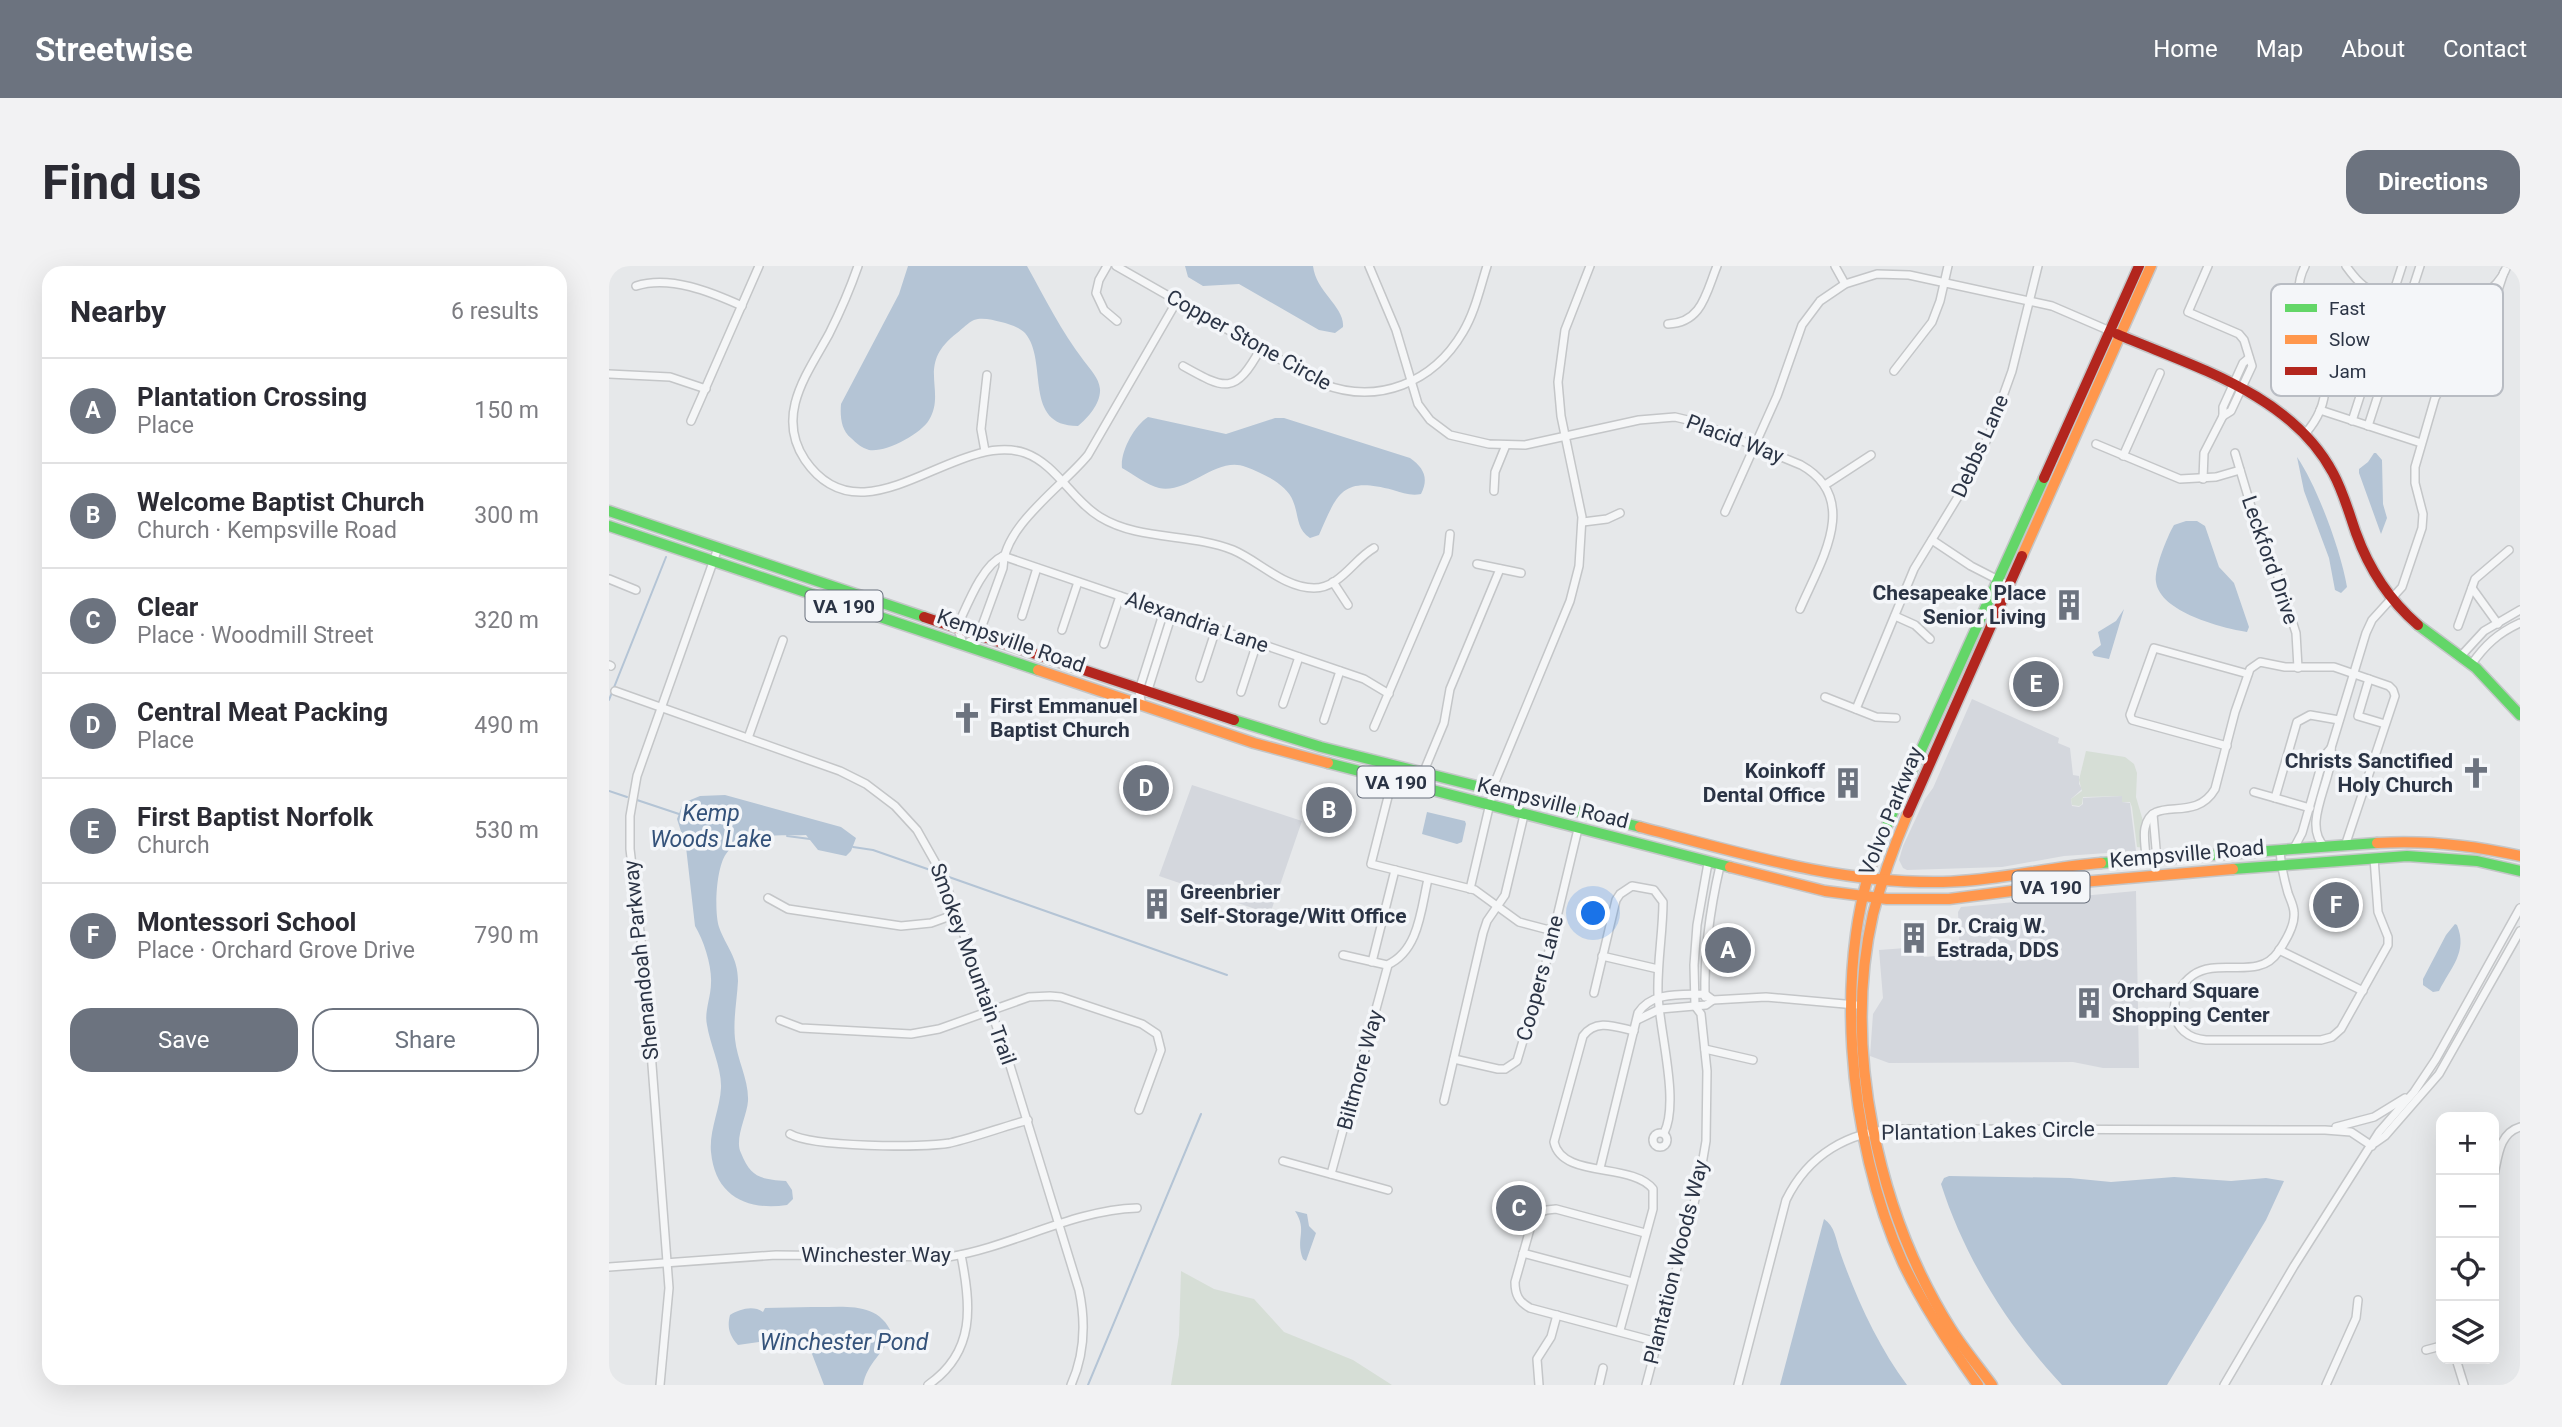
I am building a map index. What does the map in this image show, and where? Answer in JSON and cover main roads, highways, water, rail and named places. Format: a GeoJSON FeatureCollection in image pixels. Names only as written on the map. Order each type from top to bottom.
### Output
{"type":"FeatureCollection","features":[{"type":"Feature","properties":{"kind":"main road","name":"Volvo Parkway"},"geometry":{"type":"LineString","coordinates":[[2115,333],[2139,266]]}},
{"type":"Feature","properties":{"kind":"main road","name":"Volvo Parkway"},"geometry":{"type":"LineString","coordinates":[[1978,1385],[1931,1318],[1904,1267],[1876,1192],[1868,1133],[1854,1069],[1851,964],[1862,897],[1888,823],[2003,582],[2115,333],[2151,266]]}},
{"type":"Feature","properties":{"kind":"main road"},"geometry":{"type":"LineString","coordinates":[[2115,333],[2237,387],[2274,407],[2305,434],[2332,470],[2368,563],[2392,600],[2405,614],[2472,665],[2520,715]]}},
{"type":"Feature","properties":{"kind":"main road","name":"Kempsville Road"},"geometry":{"type":"LineString","coordinates":[[609,511],[1276,734],[1793,866],[1882,881],[1934,882],[2152,860],[2434,842],[2480,847],[2520,856]]}},
{"type":"Feature","properties":{"kind":"main road","name":"Kempsville Road"},"geometry":{"type":"LineString","coordinates":[[609,526],[1265,746],[1800,886],[1862,897],[1949,900],[2083,882],[2407,856],[2454,858],[2520,871]]}},
{"type":"Feature","properties":{"kind":"main road","name":"Volvo Parkway"},"geometry":{"type":"LineString","coordinates":[[1992,1385],[1946,1322],[1914,1261],[1889,1196],[1868,1133],[1864,1005],[1867,959],[1882,881],[1893,848],[2003,582]]}},
{"type":"Feature","properties":{"kind":"water"},"geometry":{"type":"Polygon","coordinates":[[[908,266],[1027,266],[1061,326],[1098,381],[1100,394],[1090,414],[1078,426],[1061,423],[1049,415],[1039,390],[1032,345],[1025,333],[1007,324],[977,319],[944,345],[937,356],[934,367],[934,409],[925,425],[911,436],[884,449],[869,450],[857,443],[843,427],[841,404],[899,294],[908,266]]]}},
{"type":"Feature","properties":{"kind":"water"},"geometry":{"type":"Polygon","coordinates":[[[1185,266],[1313,266],[1319,284],[1340,313],[1343,327],[1335,333],[1319,330],[1239,284],[1203,286],[1188,277],[1185,266]]]}},
{"type":"Feature","properties":{"kind":"water"},"geometry":{"type":"Polygon","coordinates":[[[1148,417],[1226,434],[1275,418],[1284,418],[1410,458],[1424,474],[1425,483],[1421,494],[1414,495],[1363,485],[1344,491],[1319,535],[1310,538],[1300,526],[1293,501],[1285,489],[1246,467],[1224,466],[1181,486],[1170,488],[1154,487],[1122,468],[1123,455],[1129,440],[1148,417]]]}},
{"type":"Feature","properties":{"kind":"water"},"geometry":{"type":"Polygon","coordinates":[[[2374,453],[2382,460],[2383,504],[2387,518],[2381,534],[2359,473],[2359,469],[2374,453]]]}},
{"type":"Feature","properties":{"kind":"water"},"geometry":{"type":"Polygon","coordinates":[[[2297,457],[2320,501],[2334,538],[2347,587],[2341,593],[2335,590],[2329,558],[2304,491],[2297,457]]]}},
{"type":"Feature","properties":{"kind":"water"},"geometry":{"type":"Polygon","coordinates":[[[2197,521],[2205,526],[2219,567],[2234,583],[2249,627],[2247,632],[2194,617],[2168,602],[2160,593],[2156,576],[2162,553],[2174,525],[2197,521]]]}},
{"type":"Feature","properties":{"kind":"water"},"geometry":{"type":"Polygon","coordinates":[[[2124,609],[2109,659],[2094,656],[2092,652],[2101,645],[2098,632],[2116,621],[2124,609]]]}},
{"type":"Feature","properties":{"kind":"water","name":"Kemp Woods Lake"},"geometry":{"type":"Polygon","coordinates":[[[725,795],[841,827],[856,838],[846,856],[818,850],[806,835],[751,838],[741,841],[726,854],[718,879],[717,920],[734,959],[737,973],[735,1039],[748,1093],[739,1147],[749,1168],[758,1176],[786,1181],[792,1190],[793,1199],[787,1205],[759,1205],[736,1197],[726,1190],[719,1180],[711,1152],[721,1088],[720,1073],[706,1020],[711,976],[707,954],[695,926],[686,847],[677,819],[683,803],[700,796],[725,795]]]}},
{"type":"Feature","properties":{"kind":"water"},"geometry":{"type":"Polygon","coordinates":[[[1427,812],[1465,821],[1462,842],[1457,844],[1422,834],[1427,812]]]}},
{"type":"Feature","properties":{"kind":"water"},"geometry":{"type":"Polygon","coordinates":[[[2455,924],[2460,935],[2459,951],[2439,991],[2433,992],[2423,985],[2423,979],[2446,935],[2455,924]]]}},
{"type":"Feature","properties":{"kind":"water"},"geometry":{"type":"Polygon","coordinates":[[[2174,1177],[2231,1181],[2266,1178],[2284,1181],[2266,1220],[2167,1385],[2062,1385],[2024,1340],[1976,1266],[1941,1184],[1944,1178],[2070,1178],[2111,1182],[2174,1177]]]}},
{"type":"Feature","properties":{"kind":"water"},"geometry":{"type":"Polygon","coordinates":[[[1295,1211],[1307,1214],[1309,1226],[1316,1233],[1306,1261],[1303,1259],[1300,1245],[1301,1224],[1295,1211]]]}},
{"type":"Feature","properties":{"kind":"water"},"geometry":{"type":"Polygon","coordinates":[[[1824,1219],[1833,1229],[1846,1269],[1869,1321],[1907,1385],[1780,1385],[1824,1219]]]}},
{"type":"Feature","properties":{"kind":"water","name":"Winchester Pond"},"geometry":{"type":"Polygon","coordinates":[[[847,1307],[869,1311],[878,1316],[892,1334],[868,1370],[863,1385],[824,1385],[807,1341],[773,1340],[738,1345],[729,1331],[730,1315],[751,1308],[763,1312],[765,1308],[847,1307]]]}},
{"type":"Feature","properties":{"kind":"waterway"},"geometry":{"type":"LineString","coordinates":[[609,700],[666,557]]}},
{"type":"Feature","properties":{"kind":"waterway"},"geometry":{"type":"LineString","coordinates":[[609,791],[627,797]]}},
{"type":"Feature","properties":{"kind":"waterway"},"geometry":{"type":"LineString","coordinates":[[637,800],[679,814]]}},
{"type":"Feature","properties":{"kind":"waterway"},"geometry":{"type":"LineString","coordinates":[[787,836],[810,839]]}},
{"type":"Feature","properties":{"kind":"waterway"},"geometry":{"type":"LineString","coordinates":[[853,847],[873,850],[936,872]]}},
{"type":"Feature","properties":{"kind":"waterway"},"geometry":{"type":"LineString","coordinates":[[949,877],[1227,975]]}},
{"type":"Feature","properties":{"kind":"waterway"},"geometry":{"type":"LineString","coordinates":[[1088,1385],[1201,1114]]}},
{"type":"Feature","properties":{"kind":"place","name":"Chesapeake Place Senior Living"},"geometry":{"type":"Point","coordinates":[2069,605]}},
{"type":"Feature","properties":{"kind":"place","name":"First Baptist Norfolk"},"geometry":{"type":"Point","coordinates":[2036,684]}},
{"type":"Feature","properties":{"kind":"place","name":"First Emmanuel Baptist Church"},"geometry":{"type":"Point","coordinates":[967,718]}},
{"type":"Feature","properties":{"kind":"place","name":"Christs Sanctified Holy Church"},"geometry":{"type":"Point","coordinates":[2476,773]}},
{"type":"Feature","properties":{"kind":"place","name":"Koinkoff Dental Office"},"geometry":{"type":"Point","coordinates":[1848,783]}},
{"type":"Feature","properties":{"kind":"place","name":"Central Meat Packing"},"geometry":{"type":"Point","coordinates":[1146,788]}},
{"type":"Feature","properties":{"kind":"place","name":"Welcome Baptist Church"},"geometry":{"type":"Point","coordinates":[1329,810]}},
{"type":"Feature","properties":{"kind":"place","name":"Greenbrier Self-Storage/Witt Office"},"geometry":{"type":"Point","coordinates":[1157,904]}},
{"type":"Feature","properties":{"kind":"place","name":"Montessori School"},"geometry":{"type":"Point","coordinates":[2336,905]}},
{"type":"Feature","properties":{"kind":"place","name":"Dr. Craig W. Estrada, DDS"},"geometry":{"type":"Point","coordinates":[1914,938]}},
{"type":"Feature","properties":{"kind":"place","name":"Plantation Crossing"},"geometry":{"type":"Point","coordinates":[1728,950]}},
{"type":"Feature","properties":{"kind":"place","name":"Orchard Square Shopping Center"},"geometry":{"type":"Point","coordinates":[2089,1003]}},
{"type":"Feature","properties":{"kind":"place","name":"Clear"},"geometry":{"type":"Point","coordinates":[1519,1208]}}]}
